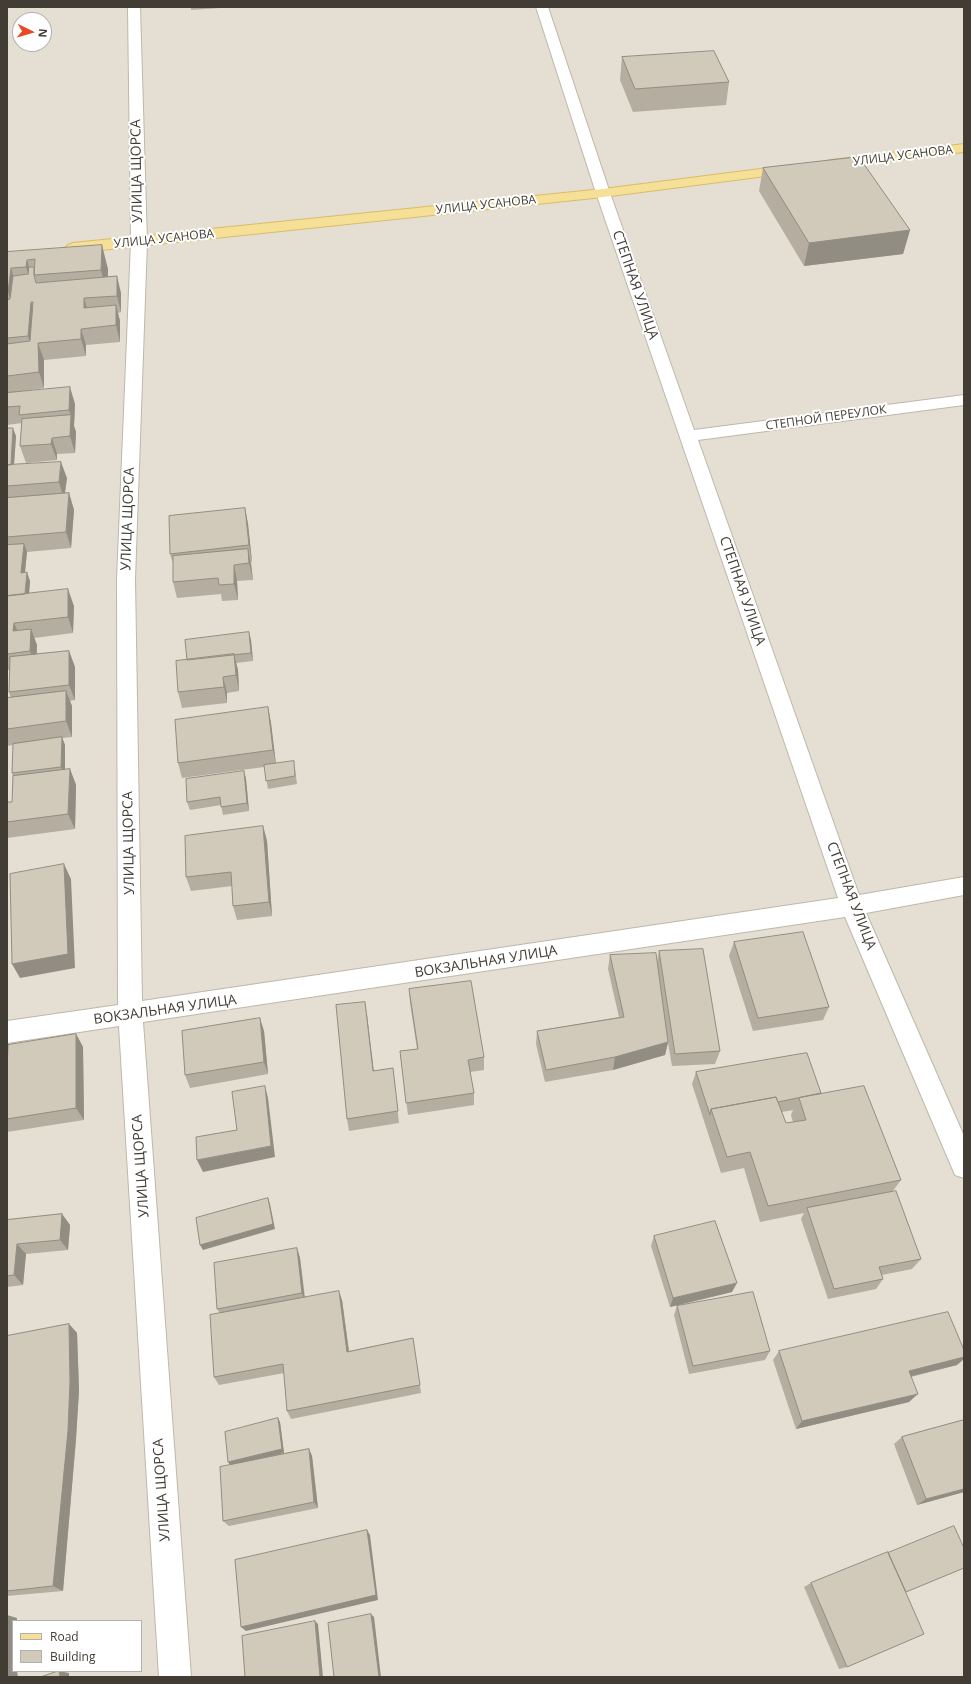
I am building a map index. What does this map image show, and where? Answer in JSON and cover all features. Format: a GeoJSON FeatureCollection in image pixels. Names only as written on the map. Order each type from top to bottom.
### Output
{"type":"FeatureCollection","features":[{"type":"Feature","properties":{"kind":"main road","name":"УЛИЦА УСАНОВА"},"geometry":{"type":"LineString","coordinates":[[61,250],[603,192],[964,148]]}},
{"type":"Feature","properties":{"kind":"street","name":"УЛИЦА ЩОРСА"},"geometry":{"type":"LineString","coordinates":[[134,7],[139,242],[126,579],[130,1015],[175,1677]]}},
{"type":"Feature","properties":{"kind":"street","name":"СТЕПНАЯ УЛИЦА"},"geometry":{"type":"LineString","coordinates":[[542,7],[603,192],[852,906],[964,1166]]}},
{"type":"Feature","properties":{"kind":"street","name":"СТЕПНОЙ ПЕРЕУЛОК"},"geometry":{"type":"LineString","coordinates":[[688,436],[964,400]]}},
{"type":"Feature","properties":{"kind":"street","name":"ВОКЗАЛЬНАЯ УЛИЦА"},"geometry":{"type":"LineString","coordinates":[[7,1032],[130,1015],[852,906],[964,886]]}},
{"type":"Feature","properties":{"kind":"shaded area"},"geometry":{"type":"Polygon","coordinates":[[[7,7],[964,7],[964,1677],[7,1677],[7,7]]]}},
{"type":"Feature","properties":{"kind":"building"},"geometry":{"type":"Polygon","coordinates":[[[714,51],[729,82],[635,89],[622,57],[714,51]]]}},
{"type":"Feature","properties":{"kind":"building"},"geometry":{"type":"Polygon","coordinates":[[[859,157],[910,230],[809,243],[763,168],[859,157]]]}},
{"type":"Feature","properties":{"kind":"building"},"geometry":{"type":"Polygon","coordinates":[[[102,245],[101,270],[34,275],[35,259],[27,260],[26,267],[11,268],[7,292],[7,252],[102,245]]]}},
{"type":"Feature","properties":{"kind":"building"},"geometry":{"type":"Polygon","coordinates":[[[29,267],[34,267],[36,283],[117,276],[117,296],[84,298],[84,308],[116,305],[116,325],[81,329],[81,339],[38,343],[39,372],[7,376],[7,344],[30,341],[33,302],[31,302],[28,336],[7,338],[7,300],[10,299],[13,276],[28,274],[29,267]]]}},
{"type":"Feature","properties":{"kind":"building"},"geometry":{"type":"Polygon","coordinates":[[[70,387],[69,410],[19,415],[20,406],[7,407],[7,393],[70,387]]]}},
{"type":"Feature","properties":{"kind":"building"},"geometry":{"type":"Polygon","coordinates":[[[71,415],[70,436],[52,438],[51,444],[20,446],[22,419],[71,415]]]}},
{"type":"Feature","properties":{"kind":"building"},"geometry":{"type":"Polygon","coordinates":[[[7,428],[13,428],[11,465],[7,465],[7,428]]]}},
{"type":"Feature","properties":{"kind":"building"},"geometry":{"type":"Polygon","coordinates":[[[61,462],[59,482],[7,486],[7,465],[61,462]]]}},
{"type":"Feature","properties":{"kind":"building"},"geometry":{"type":"Polygon","coordinates":[[[69,493],[66,532],[7,537],[7,498],[69,493]]]}},
{"type":"Feature","properties":{"kind":"building"},"geometry":{"type":"Polygon","coordinates":[[[245,508],[249,545],[170,554],[169,516],[245,508]]]}},
{"type":"Feature","properties":{"kind":"building"},"geometry":{"type":"Polygon","coordinates":[[[24,544],[21,573],[27,572],[25,594],[7,596],[7,545],[24,544]]]}},
{"type":"Feature","properties":{"kind":"building"},"geometry":{"type":"Polygon","coordinates":[[[248,549],[249,563],[234,565],[234,584],[219,585],[218,578],[173,582],[173,556],[248,549]]]}},
{"type":"Feature","properties":{"kind":"building"},"geometry":{"type":"Polygon","coordinates":[[[68,589],[68,617],[14,623],[13,631],[31,629],[30,651],[7,654],[7,596],[68,589]]]}},
{"type":"Feature","properties":{"kind":"building"},"geometry":{"type":"Polygon","coordinates":[[[249,632],[251,653],[187,660],[185,640],[249,632]]]}},
{"type":"Feature","properties":{"kind":"building"},"geometry":{"type":"Polygon","coordinates":[[[69,651],[69,685],[9,692],[10,657],[69,651]]]}},
{"type":"Feature","properties":{"kind":"building"},"geometry":{"type":"Polygon","coordinates":[[[234,654],[236,675],[223,677],[224,687],[178,692],[176,661],[234,654]]]}},
{"type":"Feature","properties":{"kind":"building"},"geometry":{"type":"Polygon","coordinates":[[[66,691],[66,721],[7,729],[7,698],[66,691]]]}},
{"type":"Feature","properties":{"kind":"building"},"geometry":{"type":"Polygon","coordinates":[[[268,707],[273,750],[178,763],[175,720],[268,707]]]}},
{"type":"Feature","properties":{"kind":"building"},"geometry":{"type":"Polygon","coordinates":[[[62,737],[61,767],[12,773],[13,744],[62,737]]]}},
{"type":"Feature","properties":{"kind":"building"},"geometry":{"type":"Polygon","coordinates":[[[294,761],[295,776],[266,781],[264,765],[294,761]]]}},
{"type":"Feature","properties":{"kind":"building"},"geometry":{"type":"Polygon","coordinates":[[[70,769],[68,814],[7,822],[7,802],[12,802],[13,776],[70,769]]]}},
{"type":"Feature","properties":{"kind":"building"},"geometry":{"type":"Polygon","coordinates":[[[244,771],[247,803],[221,807],[220,797],[187,802],[186,779],[244,771]]]}},
{"type":"Feature","properties":{"kind":"building"},"geometry":{"type":"Polygon","coordinates":[[[263,826],[269,902],[233,906],[231,872],[186,877],[185,836],[263,826]]]}},
{"type":"Feature","properties":{"kind":"building"},"geometry":{"type":"Polygon","coordinates":[[[64,864],[68,954],[12,964],[10,874],[64,864]]]}},
{"type":"Feature","properties":{"kind":"building"},"geometry":{"type":"Polygon","coordinates":[[[803,932],[829,1007],[758,1018],[734,942],[803,932]]]}},
{"type":"Feature","properties":{"kind":"building"},"geometry":{"type":"Polygon","coordinates":[[[703,949],[720,1051],[675,1054],[659,951],[703,949]]]}},
{"type":"Feature","properties":{"kind":"building"},"geometry":{"type":"Polygon","coordinates":[[[656,953],[668,1042],[615,1057],[546,1070],[537,1031],[624,1017],[610,955],[656,953]]]}},
{"type":"Feature","properties":{"kind":"building"},"geometry":{"type":"Polygon","coordinates":[[[471,981],[484,1057],[468,1060],[474,1093],[406,1103],[400,1051],[418,1049],[409,989],[471,981]]]}},
{"type":"Feature","properties":{"kind":"building"},"geometry":{"type":"Polygon","coordinates":[[[365,1002],[373,1071],[393,1068],[398,1111],[347,1119],[336,1005],[365,1002]]]}},
{"type":"Feature","properties":{"kind":"building"},"geometry":{"type":"Polygon","coordinates":[[[260,1018],[264,1062],[185,1075],[182,1031],[260,1018]]]}},
{"type":"Feature","properties":{"kind":"building"},"geometry":{"type":"Polygon","coordinates":[[[76,1034],[76,1108],[7,1119],[8,1045],[76,1034]]]}},
{"type":"Feature","properties":{"kind":"building"},"geometry":{"type":"Polygon","coordinates":[[[807,1053],[821,1093],[778,1102],[776,1097],[711,1109],[710,1115],[696,1072],[807,1053]]]}},
{"type":"Feature","properties":{"kind":"building"},"geometry":{"type":"Polygon","coordinates":[[[265,1086],[271,1146],[197,1160],[196,1137],[237,1130],[232,1092],[265,1086]]]}},
{"type":"Feature","properties":{"kind":"building"},"geometry":{"type":"Polygon","coordinates":[[[864,1086],[901,1180],[768,1206],[750,1152],[727,1157],[711,1109],[776,1097],[786,1123],[806,1120],[799,1098],[864,1086]]]}},
{"type":"Feature","properties":{"kind":"building"},"geometry":{"type":"Polygon","coordinates":[[[896,1191],[921,1259],[879,1267],[883,1279],[834,1289],[807,1208],[896,1191]]]}},
{"type":"Feature","properties":{"kind":"building"},"geometry":{"type":"Polygon","coordinates":[[[268,1198],[273,1224],[200,1245],[196,1218],[268,1198]]]}},
{"type":"Feature","properties":{"kind":"building"},"geometry":{"type":"Polygon","coordinates":[[[62,1214],[60,1240],[17,1244],[14,1275],[7,1276],[7,1220],[62,1214]]]}},
{"type":"Feature","properties":{"kind":"building"},"geometry":{"type":"Polygon","coordinates":[[[715,1221],[737,1283],[673,1298],[654,1236],[715,1221]]]}},
{"type":"Feature","properties":{"kind":"building"},"geometry":{"type":"Polygon","coordinates":[[[297,1248],[302,1293],[217,1309],[214,1263],[297,1248]]]}},
{"type":"Feature","properties":{"kind":"building"},"geometry":{"type":"Polygon","coordinates":[[[339,1291],[347,1352],[413,1338],[420,1385],[287,1411],[283,1364],[214,1377],[210,1315],[339,1291]]]}},
{"type":"Feature","properties":{"kind":"building"},"geometry":{"type":"Polygon","coordinates":[[[753,1292],[770,1351],[693,1366],[677,1306],[753,1292]]]}},
{"type":"Feature","properties":{"kind":"building"},"geometry":{"type":"Polygon","coordinates":[[[948,1312],[964,1350],[964,1357],[909,1371],[918,1394],[802,1421],[779,1351],[948,1312]]]}},
{"type":"Feature","properties":{"kind":"building"},"geometry":{"type":"Polygon","coordinates":[[[69,1324],[70,1382],[68,1431],[53,1586],[7,1591],[7,1336],[69,1324]]]}},
{"type":"Feature","properties":{"kind":"building"},"geometry":{"type":"Polygon","coordinates":[[[278,1418],[282,1449],[228,1462],[225,1432],[278,1418]]]}},
{"type":"Feature","properties":{"kind":"building"},"geometry":{"type":"Polygon","coordinates":[[[964,1420],[964,1489],[926,1499],[902,1437],[964,1420]]]}},
{"type":"Feature","properties":{"kind":"building"},"geometry":{"type":"Polygon","coordinates":[[[309,1449],[314,1502],[223,1521],[220,1467],[309,1449]]]}},
{"type":"Feature","properties":{"kind":"building"},"geometry":{"type":"Polygon","coordinates":[[[954,1526],[964,1548],[964,1568],[906,1592],[888,1553],[954,1526]]]}},
{"type":"Feature","properties":{"kind":"building"},"geometry":{"type":"Polygon","coordinates":[[[367,1530],[376,1595],[241,1627],[235,1560],[367,1530]]]}},
{"type":"Feature","properties":{"kind":"building"},"geometry":{"type":"Polygon","coordinates":[[[888,1552],[924,1634],[847,1667],[811,1583],[888,1552]]]}},
{"type":"Feature","properties":{"kind":"building"},"geometry":{"type":"Polygon","coordinates":[[[371,1614],[379,1677],[334,1677],[328,1623],[371,1614]]]}},
{"type":"Feature","properties":{"kind":"building"},"geometry":{"type":"Polygon","coordinates":[[[315,1621],[320,1677],[245,1677],[242,1636],[315,1621]]]}},
{"type":"Feature","properties":{"kind":"building"},"geometry":{"type":"Polygon","coordinates":[[[59,1672],[60,1677],[41,1677],[59,1672]]]}}]}
